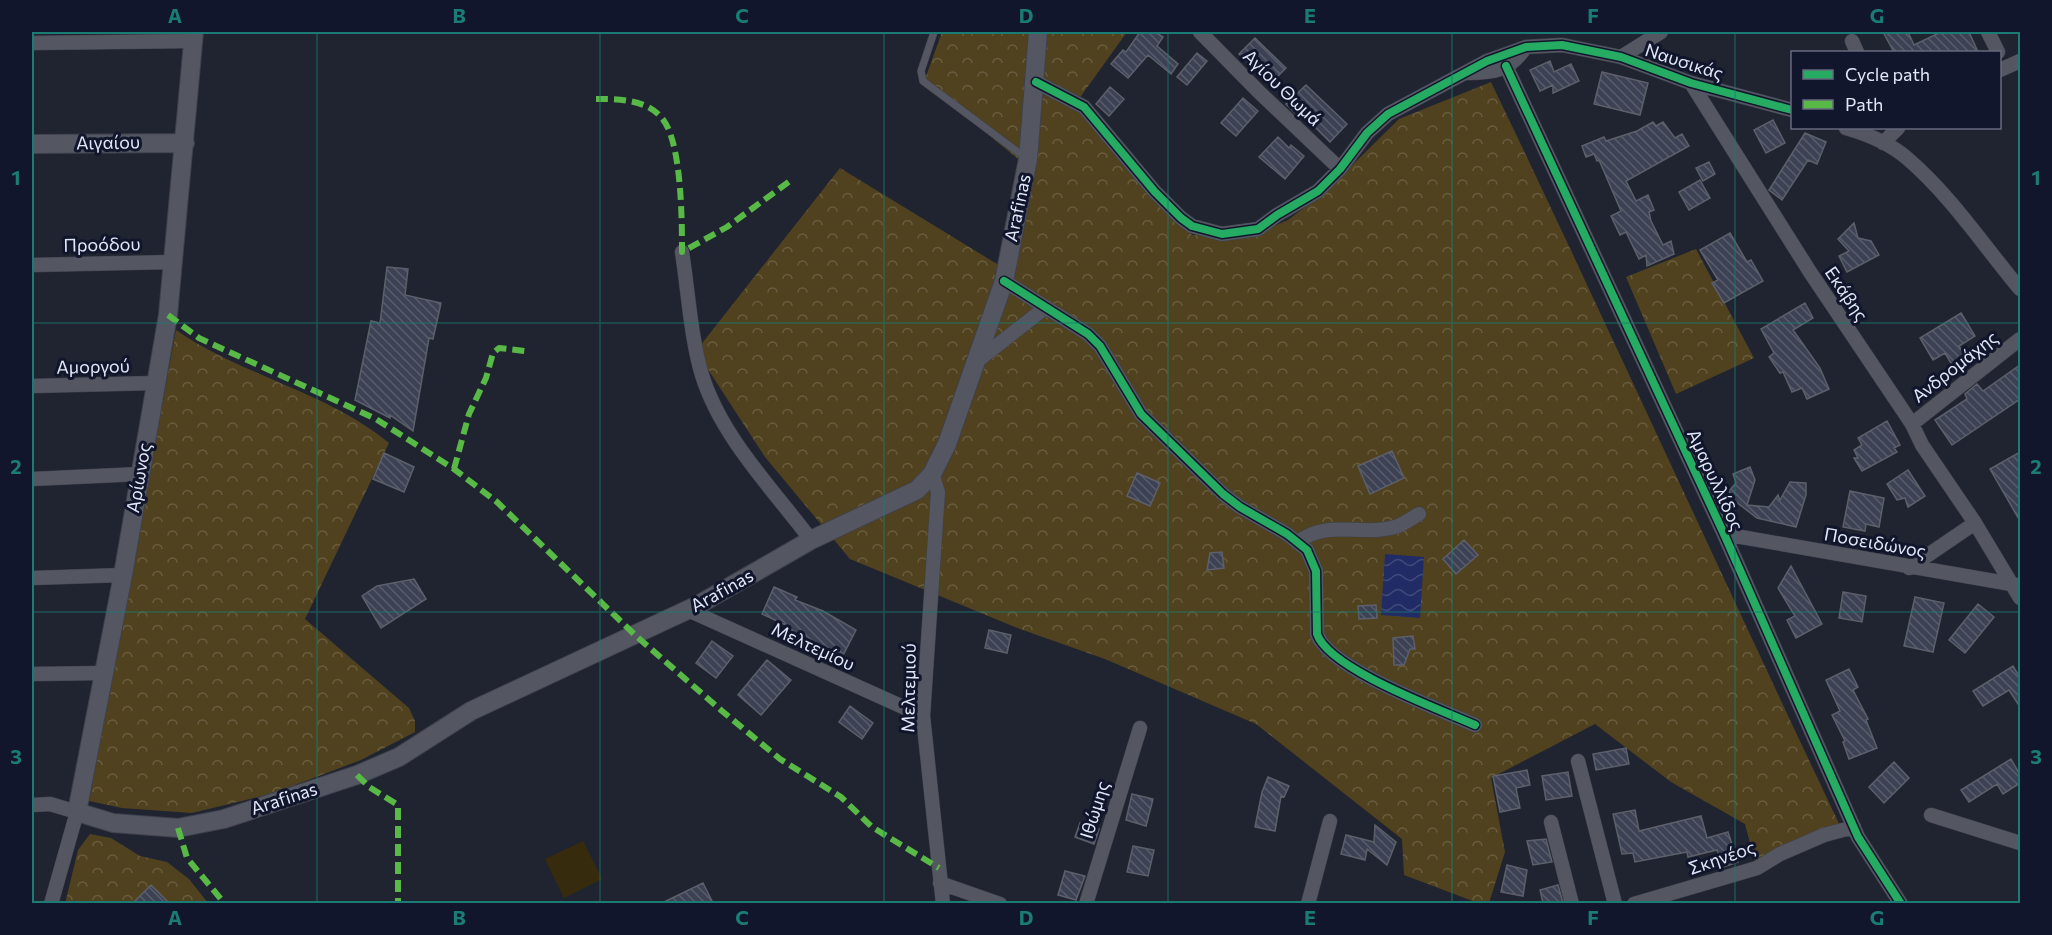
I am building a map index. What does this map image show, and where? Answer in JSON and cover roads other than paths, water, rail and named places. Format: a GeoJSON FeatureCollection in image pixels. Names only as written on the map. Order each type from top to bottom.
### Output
{"type":"FeatureCollection","features":[{"type":"Feature","properties":{"kind":"main road","name":"Arafinas"},"geometry":{"type":"LineString","coordinates":[[77,812],[113,823],[178,828],[224,819],[313,790],[399,757],[471,711],[688,610],[811,540],[909,495],[932,474],[947,444],[1004,280],[1028,159],[1036,82],[1038,32]]}},
{"type":"Feature","properties":{"kind":"main road","name":"Αρίωνος"},"geometry":{"type":"LineString","coordinates":[[77,812],[123,574],[168,315],[186,143],[194,36]]}},
{"type":"Feature","properties":{"kind":"main road","name":"Αιγαίου"},"geometry":{"type":"LineString","coordinates":[[32,144],[186,143]]}},
{"type":"Feature","properties":{"kind":"street","name":"Αγίου Θωμά"},"geometry":{"type":"LineString","coordinates":[[1200,32],[1258,92],[1340,169]]}},
{"type":"Feature","properties":{"kind":"street"},"geometry":{"type":"LineString","coordinates":[[1621,57],[1661,32]]}},
{"type":"Feature","properties":{"kind":"street"},"geometry":{"type":"LineString","coordinates":[[1988,32],[1996,51]]}},
{"type":"Feature","properties":{"kind":"street"},"geometry":{"type":"LineString","coordinates":[[32,43],[194,36]]}},
{"type":"Feature","properties":{"kind":"street","name":"Ναυσικάς"},"geometry":{"type":"LineString","coordinates":[[1036,82],[1084,107],[1155,192],[1181,218],[1192,226],[1208,232],[1236,234],[1258,229],[1277,214],[1318,191],[1340,169],[1376,123],[1464,73],[1526,47],[1562,45],[1621,57],[1691,83],[1791,110]]}},
{"type":"Feature","properties":{"kind":"street"},"geometry":{"type":"LineString","coordinates":[[1464,73],[1489,73],[1515,63],[1526,47]]}},
{"type":"Feature","properties":{"kind":"street"},"geometry":{"type":"LineString","coordinates":[[2001,62],[2020,61]]}},
{"type":"Feature","properties":{"kind":"street","name":"Αμαρυλλίδος"},"geometry":{"type":"LineString","coordinates":[[1506,66],[1724,534],[1854,827],[1901,903]]}},
{"type":"Feature","properties":{"kind":"street","name":"Εκάβης"},"geometry":{"type":"LineString","coordinates":[[1691,83],[1810,272],[1912,424],[1922,445],[2017,585],[2020,598]]}},
{"type":"Feature","properties":{"kind":"street"},"geometry":{"type":"LineString","coordinates":[[1848,129],[1883,143],[1907,158],[2020,289]]}},
{"type":"Feature","properties":{"kind":"street"},"geometry":{"type":"LineString","coordinates":[[1883,143],[1894,129]]}},
{"type":"Feature","properties":{"kind":"street"},"geometry":{"type":"LineString","coordinates":[[682,252],[702,374],[712,401],[736,442],[811,540]]}},
{"type":"Feature","properties":{"kind":"street","name":"Προόδου"},"geometry":{"type":"LineString","coordinates":[[32,265],[174,262]]}},
{"type":"Feature","properties":{"kind":"street"},"geometry":{"type":"LineString","coordinates":[[1004,280],[1089,334],[1100,346],[1141,414],[1223,494],[1307,550],[1313,562],[1317,634],[1320,643],[1330,653],[1371,678],[1475,725]]}},
{"type":"Feature","properties":{"kind":"street"},"geometry":{"type":"LineString","coordinates":[[976,362],[1046,307]]}},
{"type":"Feature","properties":{"kind":"street","name":"Ανδρομάχης"},"geometry":{"type":"LineString","coordinates":[[1912,424],[2020,339]]}},
{"type":"Feature","properties":{"kind":"street","name":"Αμοργού"},"geometry":{"type":"LineString","coordinates":[[32,386],[156,383]]}},
{"type":"Feature","properties":{"kind":"street"},"geometry":{"type":"LineString","coordinates":[[32,479],[140,474]]}},
{"type":"Feature","properties":{"kind":"street","name":"Μελτεμιού"},"geometry":{"type":"LineString","coordinates":[[932,474],[938,492],[923,716],[943,903]]}},
{"type":"Feature","properties":{"kind":"street"},"geometry":{"type":"LineString","coordinates":[[1298,542],[1312,532],[1372,530],[1398,526],[1419,514]]}},
{"type":"Feature","properties":{"kind":"street"},"geometry":{"type":"LineString","coordinates":[[1910,568],[1975,523]]}},
{"type":"Feature","properties":{"kind":"street","name":"Ποσειδώνος"},"geometry":{"type":"LineString","coordinates":[[1724,534],[2017,585]]}},
{"type":"Feature","properties":{"kind":"street"},"geometry":{"type":"LineString","coordinates":[[32,578],[123,574]]}},
{"type":"Feature","properties":{"kind":"street","name":"Μελτεμίου"},"geometry":{"type":"LineString","coordinates":[[688,610],[923,716]]}},
{"type":"Feature","properties":{"kind":"street"},"geometry":{"type":"LineString","coordinates":[[32,674],[104,673]]}},
{"type":"Feature","properties":{"kind":"street","name":"Ιθώμης"},"geometry":{"type":"LineString","coordinates":[[1086,903],[1140,728]]}},
{"type":"Feature","properties":{"kind":"street"},"geometry":{"type":"LineString","coordinates":[[1578,761],[1615,903]]}},
{"type":"Feature","properties":{"kind":"street"},"geometry":{"type":"LineString","coordinates":[[32,805],[50,804],[77,812],[51,903]]}},
{"type":"Feature","properties":{"kind":"street"},"geometry":{"type":"LineString","coordinates":[[1930,815],[2020,843]]}},
{"type":"Feature","properties":{"kind":"street"},"geometry":{"type":"LineString","coordinates":[[1308,903],[1330,821]]}},
{"type":"Feature","properties":{"kind":"street"},"geometry":{"type":"LineString","coordinates":[[1551,822],[1572,903]]}},
{"type":"Feature","properties":{"kind":"street","name":"Σκηνέος"},"geometry":{"type":"LineString","coordinates":[[1634,903],[1757,868],[1780,854],[1824,835],[1854,827]]}},
{"type":"Feature","properties":{"kind":"street"},"geometry":{"type":"LineString","coordinates":[[940,883],[1000,903]]}},
{"type":"Feature","properties":{"kind":"lane"},"geometry":{"type":"LineString","coordinates":[[934,32],[921,71],[923,81],[1028,159]]}},
{"type":"Feature","properties":{"kind":"water"},"geometry":{"type":"Polygon","coordinates":[[[1385,554],[1424,557],[1420,618],[1381,615],[1385,554]]]}}]}
